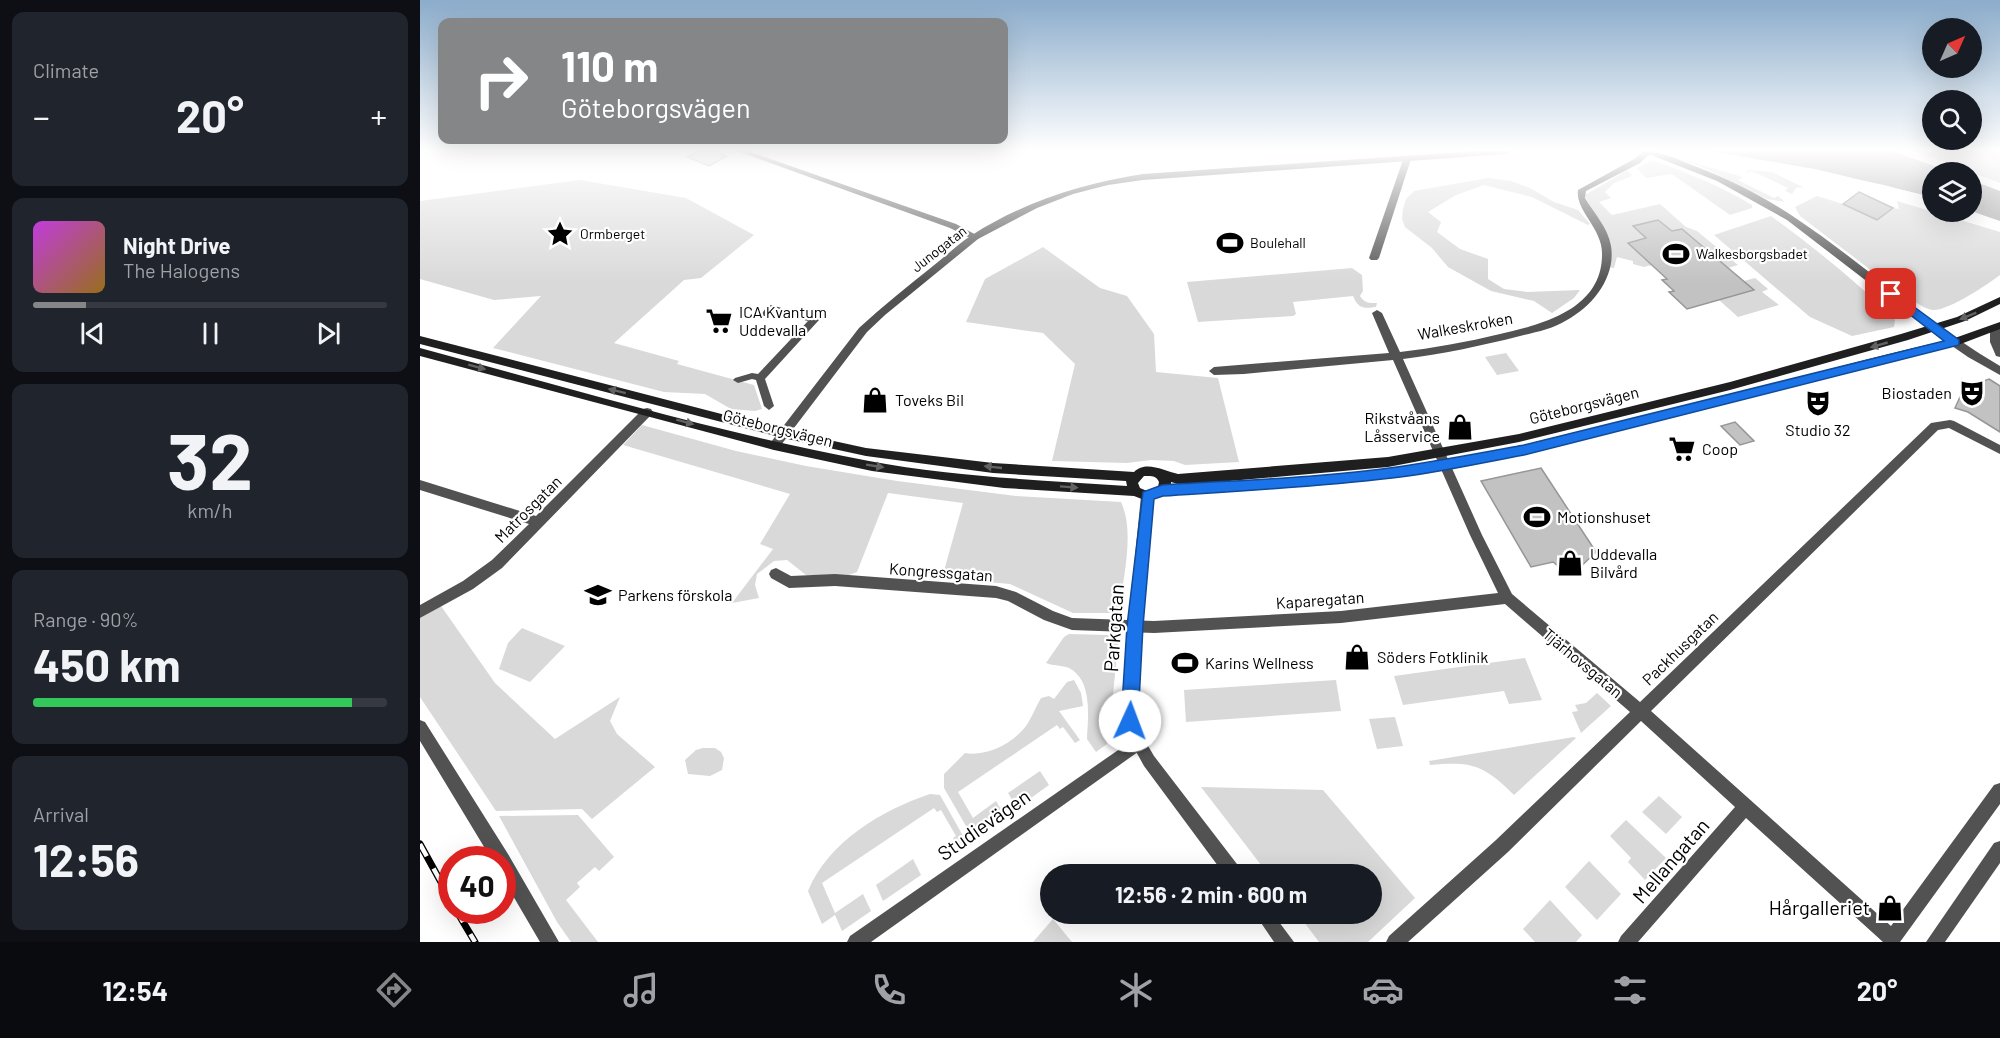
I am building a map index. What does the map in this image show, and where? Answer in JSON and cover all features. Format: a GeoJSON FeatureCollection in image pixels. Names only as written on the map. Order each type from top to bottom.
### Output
{"type":"FeatureCollection","features":[{"type":"Feature","properties":{"kind":"main road","name":"Göteborgsvägen"},"geometry":{"type":"LineString","coordinates":[[420,352],[774,446],[872,466],[1004,483],[1141,494],[1162,490],[1394,473],[1519,438],[1730,386],[1935,328],[1991,306],[2000,300]]}},
{"type":"Feature","properties":{"kind":"main road","name":"Göteborgsvägen"},"geometry":{"type":"LineString","coordinates":[[420,340],[783,434],[866,452],[993,468],[1135,477],[1147,471],[1155,471],[1162,476],[1189,478],[1288,472],[1524,450],[1954,342],[1997,326]]}},
{"type":"Feature","properties":{"kind":"main road"},"geometry":{"type":"LineString","coordinates":[[1162,476],[1165,484],[1162,490]]}},
{"type":"Feature","properties":{"kind":"main road"},"geometry":{"type":"LineString","coordinates":[[1135,477],[1132,483],[1141,494]]}},
{"type":"Feature","properties":{"kind":"street"},"geometry":{"type":"LineString","coordinates":[[865,195],[953,226],[975,237]]}},
{"type":"Feature","properties":{"kind":"street","name":"Junogatan"},"geometry":{"type":"LineString","coordinates":[[774,446],[863,330],[881,313],[975,237],[1062,195]]}},
{"type":"Feature","properties":{"kind":"street"},"geometry":{"type":"LineString","coordinates":[[1374,258],[1395,195]]}},
{"type":"Feature","properties":{"kind":"street","name":"Walkeskroken"},"geometry":{"type":"LineString","coordinates":[[1214,371],[1461,346],[1505,337],[1551,323],[1581,306],[1601,280],[1607,257],[1605,236],[1581,198],[1581,195]]}},
{"type":"Feature","properties":{"kind":"street"},"geometry":{"type":"LineString","coordinates":[[1750,195],[1778,210],[1954,342],[2000,371]]}},
{"type":"Feature","properties":{"kind":"street"},"geometry":{"type":"LineString","coordinates":[[760,378],[814,320],[771,308],[766,314]]}},
{"type":"Feature","properties":{"kind":"street","name":"Tjärhovsgatan"},"geometry":{"type":"LineString","coordinates":[[1377,313],[1507,598],[1641,712],[1892,941]]}},
{"type":"Feature","properties":{"kind":"street"},"geometry":{"type":"LineString","coordinates":[[1997,326],[1995,342],[2000,353]]}},
{"type":"Feature","properties":{"kind":"street"},"geometry":{"type":"LineString","coordinates":[[738,380],[752,376],[760,378]]}},
{"type":"Feature","properties":{"kind":"street"},"geometry":{"type":"LineString","coordinates":[[760,378],[769,406]]}},
{"type":"Feature","properties":{"kind":"street","name":"Matrosgatan"},"geometry":{"type":"LineString","coordinates":[[420,612],[468,585],[497,564],[647,412]]}},
{"type":"Feature","properties":{"kind":"street","name":"Packhusgatan"},"geometry":{"type":"LineString","coordinates":[[1395,942],[1502,846],[1935,426],[1950,424],[2000,450]]}},
{"type":"Feature","properties":{"kind":"street"},"geometry":{"type":"LineString","coordinates":[[420,485],[539,522]]}},
{"type":"Feature","properties":{"kind":"street","name":"Parkgatan"},"geometry":{"type":"LineString","coordinates":[[1141,494],[1130,721],[1137,744],[1227,864]]}},
{"type":"Feature","properties":{"kind":"street","name":"Kongressgatan"},"geometry":{"type":"LineString","coordinates":[[776,574],[789,582],[835,580],[996,592],[1011,596],[1060,621],[1072,624],[1135,626]]}},
{"type":"Feature","properties":{"kind":"street","name":"Kaparegatan"},"geometry":{"type":"LineString","coordinates":[[1135,626],[1341,617],[1507,598]]}},
{"type":"Feature","properties":{"kind":"street"},"geometry":{"type":"LineString","coordinates":[[420,727],[493,846]]}},
{"type":"Feature","properties":{"kind":"street","name":"Studievägen"},"geometry":{"type":"LineString","coordinates":[[856,942],[1137,744]]}},
{"type":"Feature","properties":{"kind":"street"},"geometry":{"type":"LineString","coordinates":[[1892,941],[2000,791]]}},
{"type":"Feature","properties":{"kind":"street","name":"Mellangatan"},"geometry":{"type":"LineString","coordinates":[[1627,942],[1745,807]]}},
{"type":"Feature","properties":{"kind":"street"},"geometry":{"type":"LineString","coordinates":[[1935,942],[2000,849]]}},
{"type":"Feature","properties":{"kind":"street"},"geometry":{"type":"LineString","coordinates":[[516,884],[550,942]]}},
{"type":"Feature","properties":{"kind":"street"},"geometry":{"type":"LineString","coordinates":[[1271,924],[1285,942]]}},
{"type":"Feature","properties":{"kind":"shaded area"},"geometry":{"type":"Polygon","coordinates":[[[466,195],[668,195],[686,198],[754,235],[701,278],[684,280],[614,343],[679,361],[677,364],[754,385],[762,409],[755,411],[731,409],[705,394],[664,392],[493,348],[541,296],[494,300],[420,279],[420,201],[466,195]]]}},
{"type":"Feature","properties":{"kind":"shaded area"},"geometry":{"type":"Polygon","coordinates":[[[1410,195],[1456,195],[1428,212],[1441,222],[1437,232],[1460,249],[1488,259],[1488,279],[1504,289],[1527,292],[1580,290],[1574,298],[1552,313],[1534,301],[1491,291],[1448,267],[1432,248],[1405,227],[1402,219],[1406,199],[1410,195]]]}},
{"type":"Feature","properties":{"kind":"shaded area"},"geometry":{"type":"Polygon","coordinates":[[[1524,195],[1542,195],[1554,202],[1578,210],[1590,224],[1588,225],[1524,195]]]}},
{"type":"Feature","properties":{"kind":"shaded area"},"geometry":{"type":"Polygon","coordinates":[[[1585,195],[1608,195],[1611,198],[1599,202],[1612,215],[1660,204],[1686,227],[1697,231],[1738,265],[1728,268],[1682,229],[1672,231],[1658,220],[1634,226],[1646,238],[1628,243],[1652,265],[1644,267],[1633,264],[1633,261],[1617,257],[1614,268],[1608,267],[1608,238],[1585,195]]]}},
{"type":"Feature","properties":{"kind":"shaded area"},"geometry":{"type":"Polygon","coordinates":[[[1702,195],[1735,195],[1752,205],[1752,208],[1730,215],[1702,195]]]}},
{"type":"Feature","properties":{"kind":"shaded area"},"geometry":{"type":"Polygon","coordinates":[[[1759,195],[1774,198],[1778,196],[1785,202],[1759,195]]]}},
{"type":"Feature","properties":{"kind":"shaded area"},"geometry":{"type":"Polygon","coordinates":[[[1982,195],[2000,195],[2000,221],[1982,215],[1982,195]]]}},
{"type":"Feature","properties":{"kind":"shaded area"},"geometry":{"type":"Polygon","coordinates":[[[1817,196],[1843,204],[1877,220],[1893,208],[1899,209],[1897,201],[1922,209],[1922,222],[1967,222],[2000,232],[2000,275],[1947,307],[1932,310],[1925,308],[1906,297],[1800,216],[1795,207],[1817,196]]]}},
{"type":"Feature","properties":{"kind":"shaded area"},"geometry":{"type":"Polygon","coordinates":[[[1771,216],[1866,292],[1895,320],[1894,327],[1852,336],[1810,317],[1714,235],[1771,216]]]}},
{"type":"Feature","properties":{"kind":"shaded area"},"geometry":{"type":"Polygon","coordinates":[[[1043,247],[1100,288],[1127,296],[1154,334],[1156,372],[1218,378],[1239,462],[1185,465],[1174,461],[1151,460],[1127,463],[1052,461],[1075,364],[1043,333],[966,322],[985,279],[1043,247]]]}},
{"type":"Feature","properties":{"kind":"shaded area"},"geometry":{"type":"Polygon","coordinates":[[[1352,268],[1362,275],[1363,291],[1360,296],[1367,302],[1377,303],[1376,307],[1362,307],[1353,296],[1293,302],[1296,314],[1293,316],[1198,322],[1187,282],[1352,268]]]}},
{"type":"Feature","properties":{"kind":"shaded area"},"geometry":{"type":"Polygon","coordinates":[[[1755,278],[1768,289],[1762,292],[1779,305],[1738,317],[1719,300],[1753,290],[1744,281],[1755,278]]]}},
{"type":"Feature","properties":{"kind":"shaded area"},"geometry":{"type":"Polygon","coordinates":[[[1506,353],[1519,371],[1497,375],[1485,357],[1506,353]]]}},
{"type":"Feature","properties":{"kind":"shaded area"},"geometry":{"type":"Polygon","coordinates":[[[642,425],[736,451],[806,466],[897,481],[1016,496],[1121,502],[1128,540],[1120,608],[1113,613],[1073,613],[1010,584],[942,578],[963,503],[888,493],[857,572],[849,575],[806,575],[787,560],[774,561],[757,574],[755,585],[759,598],[732,603],[773,549],[760,544],[790,494],[623,445],[642,425]]]}},
{"type":"Feature","properties":{"kind":"shaded area"},"geometry":{"type":"Polygon","coordinates":[[[441,606],[495,683],[555,739],[620,697],[610,721],[617,734],[655,767],[592,819],[582,809],[496,811],[420,697],[420,618],[441,606]]]}},
{"type":"Feature","properties":{"kind":"shaded area"},"geometry":{"type":"Polygon","coordinates":[[[522,628],[565,646],[530,682],[499,669],[508,643],[522,628]]]}},
{"type":"Feature","properties":{"kind":"shaded area"},"geometry":{"type":"Polygon","coordinates":[[[1069,634],[1108,635],[1118,643],[1109,736],[1107,744],[1096,752],[1087,739],[1087,700],[1082,681],[1069,668],[1046,663],[1064,637],[1069,634]]]}},
{"type":"Feature","properties":{"kind":"shaded area"},"geometry":{"type":"Polygon","coordinates":[[[1525,658],[1542,700],[1509,704],[1504,691],[1403,705],[1394,676],[1525,658]]]}},
{"type":"Feature","properties":{"kind":"shaded area"},"geometry":{"type":"Polygon","coordinates":[[[1074,680],[1081,693],[1083,706],[1059,711],[1080,740],[1075,743],[1063,727],[1060,729],[1057,725],[958,792],[973,818],[996,801],[1005,816],[973,838],[944,788],[944,774],[965,753],[982,753],[1009,742],[1023,730],[1041,698],[1049,696],[1054,699],[1067,682],[1074,680]]]}},
{"type":"Feature","properties":{"kind":"shaded area"},"geometry":{"type":"Polygon","coordinates":[[[1336,680],[1341,711],[1186,722],[1184,690],[1336,680]]]}},
{"type":"Feature","properties":{"kind":"shaded area"},"geometry":{"type":"Polygon","coordinates":[[[1597,693],[1611,706],[1581,733],[1572,712],[1578,711],[1575,705],[1586,703],[1597,693]]]}},
{"type":"Feature","properties":{"kind":"shaded area"},"geometry":{"type":"Polygon","coordinates":[[[1395,717],[1403,746],[1377,749],[1369,719],[1395,717]]]}},
{"type":"Feature","properties":{"kind":"shaded area"},"geometry":{"type":"Polygon","coordinates":[[[1576,738],[1514,795],[1494,777],[1476,767],[1457,764],[1430,765],[1429,761],[1576,738]]]}},
{"type":"Feature","properties":{"kind":"shaded area"},"geometry":{"type":"Polygon","coordinates":[[[715,748],[721,752],[724,758],[722,770],[710,776],[688,774],[685,760],[696,750],[715,748]]]}},
{"type":"Feature","properties":{"kind":"shaded area"},"geometry":{"type":"Polygon","coordinates":[[[1040,771],[1049,785],[1017,808],[1008,793],[1040,771]]]}},
{"type":"Feature","properties":{"kind":"shaded area"},"geometry":{"type":"Polygon","coordinates":[[[1201,787],[1323,790],[1415,898],[1368,942],[1319,942],[1306,924],[1382,924],[1382,864],[1260,864],[1201,787]]]}},
{"type":"Feature","properties":{"kind":"shaded area"},"geometry":{"type":"Polygon","coordinates":[[[930,794],[940,795],[967,843],[959,849],[953,838],[956,836],[941,810],[937,812],[934,808],[822,883],[835,913],[863,894],[871,911],[842,931],[835,915],[822,924],[808,891],[817,873],[829,857],[859,830],[876,819],[893,809],[930,794]]]}},
{"type":"Feature","properties":{"kind":"shaded area"},"geometry":{"type":"Polygon","coordinates":[[[1659,796],[1682,817],[1666,834],[1642,812],[1659,796]]]}},
{"type":"Feature","properties":{"kind":"shaded area"},"geometry":{"type":"Polygon","coordinates":[[[578,815],[614,857],[599,871],[595,867],[577,883],[580,887],[566,900],[598,942],[571,942],[557,922],[499,816],[578,815]]]}},
{"type":"Feature","properties":{"kind":"shaded area"},"geometry":{"type":"Polygon","coordinates":[[[1626,820],[1666,858],[1645,880],[1628,862],[1631,858],[1610,836],[1626,820]]]}},
{"type":"Feature","properties":{"kind":"shaded area"},"geometry":{"type":"Polygon","coordinates":[[[913,859],[921,875],[883,901],[876,885],[913,859]]]}},
{"type":"Feature","properties":{"kind":"shaded area"},"geometry":{"type":"Polygon","coordinates":[[[1589,861],[1621,894],[1597,920],[1565,887],[1589,861]]]}},
{"type":"Feature","properties":{"kind":"shaded area"},"geometry":{"type":"Polygon","coordinates":[[[1550,900],[1582,935],[1576,942],[1535,942],[1523,929],[1550,900]]]}},
{"type":"Feature","properties":{"kind":"shaded area"},"geometry":{"type":"Polygon","coordinates":[[[1049,924],[1057,924],[1072,942],[1033,942],[1049,924]]]}},
{"type":"Feature","properties":{"kind":"pier"},"geometry":{"type":"Polygon","coordinates":[[[1907,195],[1922,195],[1922,199],[1907,195]]]}},
{"type":"Feature","properties":{"kind":"building"},"geometry":{"type":"Polygon","coordinates":[[[1855,195],[1865,195],[1893,208],[1877,220],[1843,204],[1855,195]]]}},
{"type":"Feature","properties":{"kind":"building","name":"Walkesborgsbadet"},"geometry":{"type":"Polygon","coordinates":[[[1658,220],[1672,231],[1682,229],[1754,290],[1687,309],[1669,292],[1674,291],[1662,280],[1667,279],[1628,243],[1646,238],[1633,226],[1658,220]]]}},
{"type":"Feature","properties":{"kind":"building"},"geometry":{"type":"Polygon","coordinates":[[[1989,379],[2000,386],[2000,432],[1968,412],[1955,408],[1964,388],[1989,379]]]}},
{"type":"Feature","properties":{"kind":"building"},"geometry":{"type":"Polygon","coordinates":[[[1735,422],[1754,441],[1740,445],[1721,426],[1735,422]]]}},
{"type":"Feature","properties":{"kind":"building","name":"Motionshuset"},"geometry":{"type":"Polygon","coordinates":[[[1541,468],[1596,552],[1571,576],[1553,562],[1531,567],[1481,481],[1541,468]]]}},
{"type":"Feature","properties":{"kind":"railway"},"geometry":{"type":"LineString","coordinates":[[420,844],[438,877]]}},
{"type":"Feature","properties":{"kind":"railway"},"geometry":{"type":"LineString","coordinates":[[464,924],[475,942]]}},
{"type":"Feature","properties":{"kind":"place","name":"Ormberget"},"geometry":{"type":"Point","coordinates":[560,234]}},
{"type":"Feature","properties":{"kind":"place","name":"Boulehall"},"geometry":{"type":"Point","coordinates":[1230,243]}},
{"type":"Feature","properties":{"kind":"place","name":"Walkesborgsbadet"},"geometry":{"type":"Point","coordinates":[1676,254]}},
{"type":"Feature","properties":{"kind":"place","name":"ICA Kvantum Uddevalla"},"geometry":{"type":"Point","coordinates":[719,321]}},
{"type":"Feature","properties":{"kind":"place","name":"Biostaden"},"geometry":{"type":"Point","coordinates":[1972,393]}},
{"type":"Feature","properties":{"kind":"place","name":"Toveks Bil"},"geometry":{"type":"Point","coordinates":[875,400]}},
{"type":"Feature","properties":{"kind":"place","name":"Studio 32"},"geometry":{"type":"Point","coordinates":[1818,403]}},
{"type":"Feature","properties":{"kind":"place","name":"Rikstvåans Låsservice"},"geometry":{"type":"Point","coordinates":[1460,427]}},
{"type":"Feature","properties":{"kind":"place","name":"Coop"},"geometry":{"type":"Point","coordinates":[1682,449]}},
{"type":"Feature","properties":{"kind":"place","name":"Motionshuset"},"geometry":{"type":"Point","coordinates":[1537,517]}},
{"type":"Feature","properties":{"kind":"place","name":"Uddevalla Bilvård"},"geometry":{"type":"Point","coordinates":[1570,563]}},
{"type":"Feature","properties":{"kind":"place","name":"Parkens förskola"},"geometry":{"type":"Point","coordinates":[598,595]}},
{"type":"Feature","properties":{"kind":"place","name":"Söders Fotklinik"},"geometry":{"type":"Point","coordinates":[1357,657]}},
{"type":"Feature","properties":{"kind":"place","name":"Karins Wellness"},"geometry":{"type":"Point","coordinates":[1185,663]}},
{"type":"Feature","properties":{"kind":"place","name":"Hårgalleriet"},"geometry":{"type":"Point","coordinates":[1890,908]}},
{"type":"Feature","properties":{"kind":"route"},"geometry":{"type":"LineString","coordinates":[[1130,721],[1135,626],[1148,496],[1156,495],[1162,490],[1394,473],[1456,463],[1524,450],[1954,342],[1891,294]]}}]}
